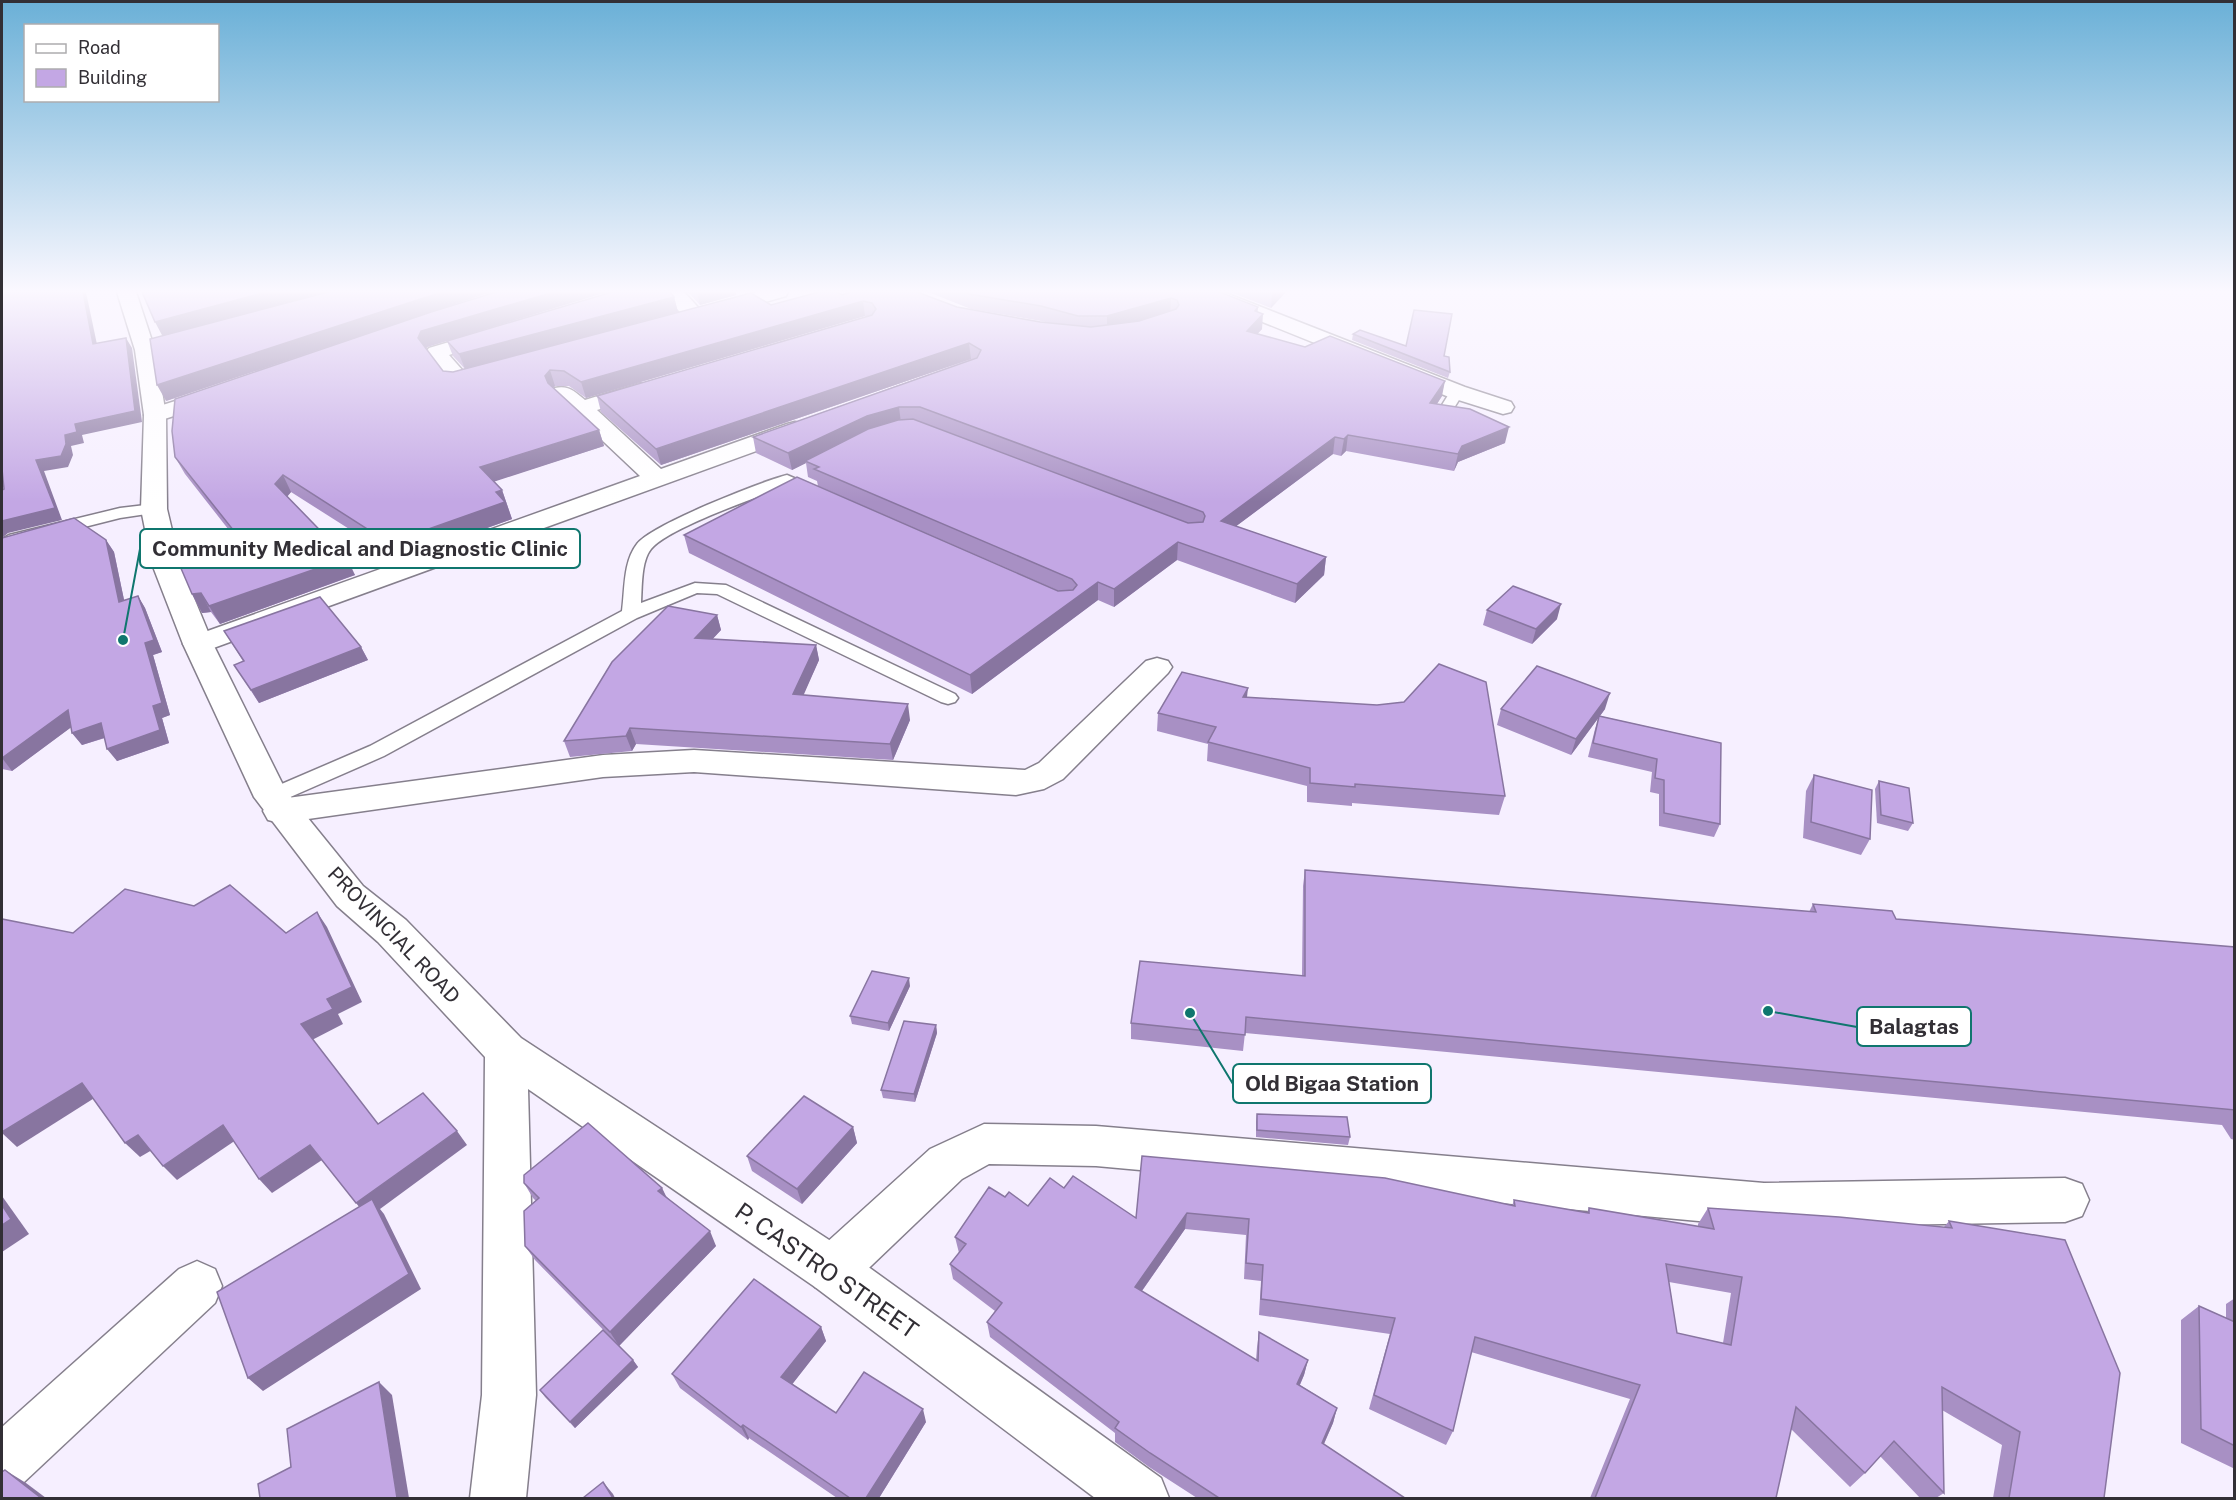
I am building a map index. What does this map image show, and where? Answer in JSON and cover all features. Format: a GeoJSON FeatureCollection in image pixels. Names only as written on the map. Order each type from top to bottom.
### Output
{"type":"FeatureCollection","features":[{"type":"Feature","properties":{"kind":"street","name":"PROVINCIAL ROAD"},"geometry":{"type":"LineString","coordinates":[[156,362],[154,509],[166,564],[198,644],[275,804],[350,896],[392,931],[506,1052]]}},
{"type":"Feature","properties":{"kind":"street"},"geometry":{"type":"LineString","coordinates":[[444,362],[459,380],[516,365]]}},
{"type":"Feature","properties":{"kind":"street"},"geometry":{"type":"LineString","coordinates":[[1381,362],[1457,392],[1503,407]]}},
{"type":"Feature","properties":{"kind":"street"},"geometry":{"type":"LineString","coordinates":[[582,408],[659,384]]}},
{"type":"Feature","properties":{"kind":"street"},"geometry":{"type":"LineString","coordinates":[[154,415],[233,389]]}},
{"type":"Feature","properties":{"kind":"street"},"geometry":{"type":"LineString","coordinates":[[563,393],[656,478]]}},
{"type":"Feature","properties":{"kind":"street"},"geometry":{"type":"LineString","coordinates":[[198,644],[813,423]]}},
{"type":"Feature","properties":{"kind":"street"},"geometry":{"type":"LineString","coordinates":[[275,804],[603,766],[694,760],[1016,783],[1032,781],[1051,771],[1157,667]]}},
{"type":"Feature","properties":{"kind":"street"},"geometry":{"type":"LineString","coordinates":[[498,1498],[509,1395],[506,1052]]}},
{"type":"Feature","properties":{"kind":"street","name":"P. CASTRO STREET"},"geometry":{"type":"LineString","coordinates":[[506,1052],[832,1270],[1141,1498]]}},
{"type":"Feature","properties":{"kind":"street"},"geometry":{"type":"LineString","coordinates":[[832,1270],[946,1164],[984,1144],[1096,1146],[1764,1205],[2065,1200]]}},
{"type":"Feature","properties":{"kind":"street"},"geometry":{"type":"LineString","coordinates":[[2,1464],[196,1286]]}},
{"type":"Feature","properties":{"kind":"lane"},"geometry":{"type":"LineString","coordinates":[[1442,416],[1457,392]]}},
{"type":"Feature","properties":{"kind":"lane"},"geometry":{"type":"LineString","coordinates":[[631,614],[639,559],[644,546],[672,529],[807,470]]}},
{"type":"Feature","properties":{"kind":"lane"},"geometry":{"type":"LineString","coordinates":[[787,480],[830,499]]}},
{"type":"Feature","properties":{"kind":"lane"},"geometry":{"type":"LineString","coordinates":[[2,545],[15,539],[120,513],[154,509]]}},
{"type":"Feature","properties":{"kind":"lane"},"geometry":{"type":"LineString","coordinates":[[275,804],[631,614],[695,588],[720,589],[948,698]]}},
{"type":"Feature","properties":{"kind":"building"},"geometry":{"type":"Polygon","coordinates":[[[2,362],[129,362],[135,411],[75,424],[77,432],[65,435],[66,444],[61,456],[36,460],[55,508],[2,521],[2,490],[4,489],[2,362]]]}},
{"type":"Feature","properties":{"kind":"building"},"geometry":{"type":"Polygon","coordinates":[[[154,362],[227,362],[157,385],[154,362]]]}},
{"type":"Feature","properties":{"kind":"building"},"geometry":{"type":"Polygon","coordinates":[[[284,362],[436,362],[443,371],[453,372],[491,362],[651,362],[581,382],[564,371],[550,370],[545,376],[548,383],[599,430],[480,467],[502,490],[496,492],[505,502],[389,543],[283,475],[275,484],[347,558],[209,606],[201,593],[192,594],[180,566],[246,546],[175,457],[172,431],[175,399],[284,362]]]}},
{"type":"Feature","properties":{"kind":"building"},"geometry":{"type":"Polygon","coordinates":[[[712,362],[913,362],[656,449],[597,396],[712,362]]]}},
{"type":"Feature","properties":{"kind":"building"},"geometry":{"type":"Polygon","coordinates":[[[966,362],[1396,362],[1445,381],[1430,403],[1470,409],[1509,427],[1462,446],[1458,454],[1348,435],[1344,439],[1335,437],[1221,521],[1326,557],[1297,584],[1178,542],[1114,589],[1098,582],[970,675],[684,535],[797,477],[1058,591],[1073,590],[1077,585],[1072,579],[814,469],[819,467],[805,461],[868,429],[898,420],[913,419],[1188,523],[1203,522],[1205,516],[1203,512],[920,407],[899,407],[867,416],[788,453],[753,437],[966,362]]]}},
{"type":"Feature","properties":{"kind":"building"},"geometry":{"type":"Polygon","coordinates":[[[1424,362],[1449,362],[1450,372],[1424,362]]]}},
{"type":"Feature","properties":{"kind":"building"},"geometry":{"type":"Polygon","coordinates":[[[74,518],[106,540],[119,602],[138,596],[154,640],[145,643],[162,703],[153,706],[160,730],[107,749],[101,723],[72,733],[68,710],[2,758],[2,538],[74,518]]]}},
{"type":"Feature","properties":{"kind":"building"},"geometry":{"type":"Polygon","coordinates":[[[1513,586],[1561,604],[1536,629],[1487,610],[1513,586]]]}},
{"type":"Feature","properties":{"kind":"building"},"geometry":{"type":"Polygon","coordinates":[[[320,597],[361,647],[251,690],[234,665],[244,661],[224,631],[320,597]]]}},
{"type":"Feature","properties":{"kind":"building"},"geometry":{"type":"Polygon","coordinates":[[[668,606],[717,615],[695,638],[816,645],[793,694],[908,704],[890,744],[630,728],[626,736],[564,741],[612,662],[668,606]]]}},
{"type":"Feature","properties":{"kind":"building"},"geometry":{"type":"Polygon","coordinates":[[[1439,664],[1486,682],[1505,796],[1355,784],[1355,787],[1310,783],[1310,768],[1208,742],[1216,727],[1158,713],[1182,672],[1248,688],[1243,697],[1377,705],[1404,702],[1439,664]]]}},
{"type":"Feature","properties":{"kind":"building"},"geometry":{"type":"Polygon","coordinates":[[[1537,666],[1610,693],[1576,739],[1501,709],[1537,666]]]}},
{"type":"Feature","properties":{"kind":"building"},"geometry":{"type":"Polygon","coordinates":[[[1599,716],[1721,743],[1720,824],[1664,813],[1664,780],[1655,778],[1657,759],[1593,743],[1599,716]]]}},
{"type":"Feature","properties":{"kind":"building"},"geometry":{"type":"Polygon","coordinates":[[[1814,775],[1872,790],[1870,839],[1811,822],[1814,775]]]}},
{"type":"Feature","properties":{"kind":"building"},"geometry":{"type":"Polygon","coordinates":[[[1879,781],[1909,788],[1913,823],[1881,815],[1879,781]]]}},
{"type":"Feature","properties":{"kind":"building"},"geometry":{"type":"Polygon","coordinates":[[[1305,870],[1816,912],[1813,904],[1892,911],[1896,919],[2235,947],[2235,1110],[1246,1017],[1245,1035],[1131,1023],[1140,961],[1305,976],[1305,870]]]}},
{"type":"Feature","properties":{"kind":"building"},"geometry":{"type":"Polygon","coordinates":[[[230,885],[286,933],[317,912],[352,987],[327,999],[333,1009],[301,1024],[378,1124],[423,1093],[457,1131],[356,1203],[310,1145],[259,1179],[223,1125],[163,1166],[138,1135],[125,1143],[82,1083],[2,1132],[2,919],[73,933],[125,889],[194,906],[230,885]]]}},
{"type":"Feature","properties":{"kind":"building"},"geometry":{"type":"Polygon","coordinates":[[[872,971],[909,978],[888,1023],[850,1016],[872,971]]]}},
{"type":"Feature","properties":{"kind":"building"},"geometry":{"type":"Polygon","coordinates":[[[904,1021],[936,1025],[914,1094],[881,1090],[904,1021]]]}},
{"type":"Feature","properties":{"kind":"building"},"geometry":{"type":"Polygon","coordinates":[[[804,1096],[853,1127],[797,1189],[747,1156],[804,1096]]]}},
{"type":"Feature","properties":{"kind":"building"},"geometry":{"type":"Polygon","coordinates":[[[1257,1114],[1347,1117],[1350,1137],[1257,1130],[1257,1114]]]}},
{"type":"Feature","properties":{"kind":"building"},"geometry":{"type":"Polygon","coordinates":[[[588,1123],[662,1188],[658,1191],[710,1231],[610,1332],[525,1246],[524,1211],[539,1198],[524,1183],[524,1175],[588,1123]]]}},
{"type":"Feature","properties":{"kind":"building"},"geometry":{"type":"Polygon","coordinates":[[[1142,1156],[1385,1178],[1515,1206],[1514,1200],[1589,1213],[1589,1208],[1714,1229],[1708,1208],[1952,1228],[1949,1221],[2065,1240],[2120,1373],[2104,1498],[2009,1498],[2020,1432],[1942,1387],[1944,1493],[1894,1441],[1865,1473],[1796,1407],[1776,1498],[1595,1498],[1640,1385],[1475,1337],[1453,1431],[1374,1395],[1395,1318],[1261,1299],[1263,1265],[1246,1263],[1249,1219],[1187,1213],[1135,1287],[1258,1361],[1259,1332],[1308,1360],[1297,1384],[1337,1408],[1322,1443],[1405,1498],[1219,1498],[1115,1428],[1119,1422],[987,1322],[1002,1303],[950,1264],[966,1244],[955,1237],[989,1187],[1005,1197],[1009,1192],[1028,1206],[1050,1178],[1064,1188],[1073,1176],[1136,1218],[1142,1156]],[[1666,1264],[1677,1333],[1731,1345],[1742,1277],[1666,1264]]]}},
{"type":"Feature","properties":{"kind":"building"},"geometry":{"type":"Polygon","coordinates":[[[372,1199],[409,1274],[248,1378],[217,1292],[372,1199]]]}},
{"type":"Feature","properties":{"kind":"building"},"geometry":{"type":"Polygon","coordinates":[[[2,1205],[11,1219],[2,1225],[2,1205]]]}},
{"type":"Feature","properties":{"kind":"building"},"geometry":{"type":"Polygon","coordinates":[[[754,1279],[821,1327],[781,1377],[836,1413],[864,1372],[923,1409],[866,1498],[850,1498],[743,1425],[741,1427],[672,1374],[754,1279]]]}},
{"type":"Feature","properties":{"kind":"building"},"geometry":{"type":"Polygon","coordinates":[[[2199,1306],[2235,1322],[2235,1446],[2201,1429],[2199,1306]]]}},
{"type":"Feature","properties":{"kind":"building"},"geometry":{"type":"Polygon","coordinates":[[[603,1330],[633,1360],[570,1422],[540,1390],[603,1330]]]}},
{"type":"Feature","properties":{"kind":"building"},"geometry":{"type":"Polygon","coordinates":[[[379,1382],[397,1498],[260,1498],[258,1484],[291,1467],[287,1429],[379,1382]]]}},
{"type":"Feature","properties":{"kind":"building"},"geometry":{"type":"Polygon","coordinates":[[[5,1470],[41,1498],[2,1498],[2,1472],[5,1470]]]}},
{"type":"Feature","properties":{"kind":"building"},"geometry":{"type":"Polygon","coordinates":[[[603,1482],[613,1498],[583,1498],[603,1482]]]}},
{"type":"Feature","properties":{"kind":"place","name":"Community Medical and Diagnostic Clinic"},"geometry":{"type":"Point","coordinates":[123,640]}},
{"type":"Feature","properties":{"kind":"place","name":"Balagtas"},"geometry":{"type":"Point","coordinates":[1768,1011]}},
{"type":"Feature","properties":{"kind":"place","name":"Old Bigaa Station"},"geometry":{"type":"Point","coordinates":[1190,1013]}}]}
